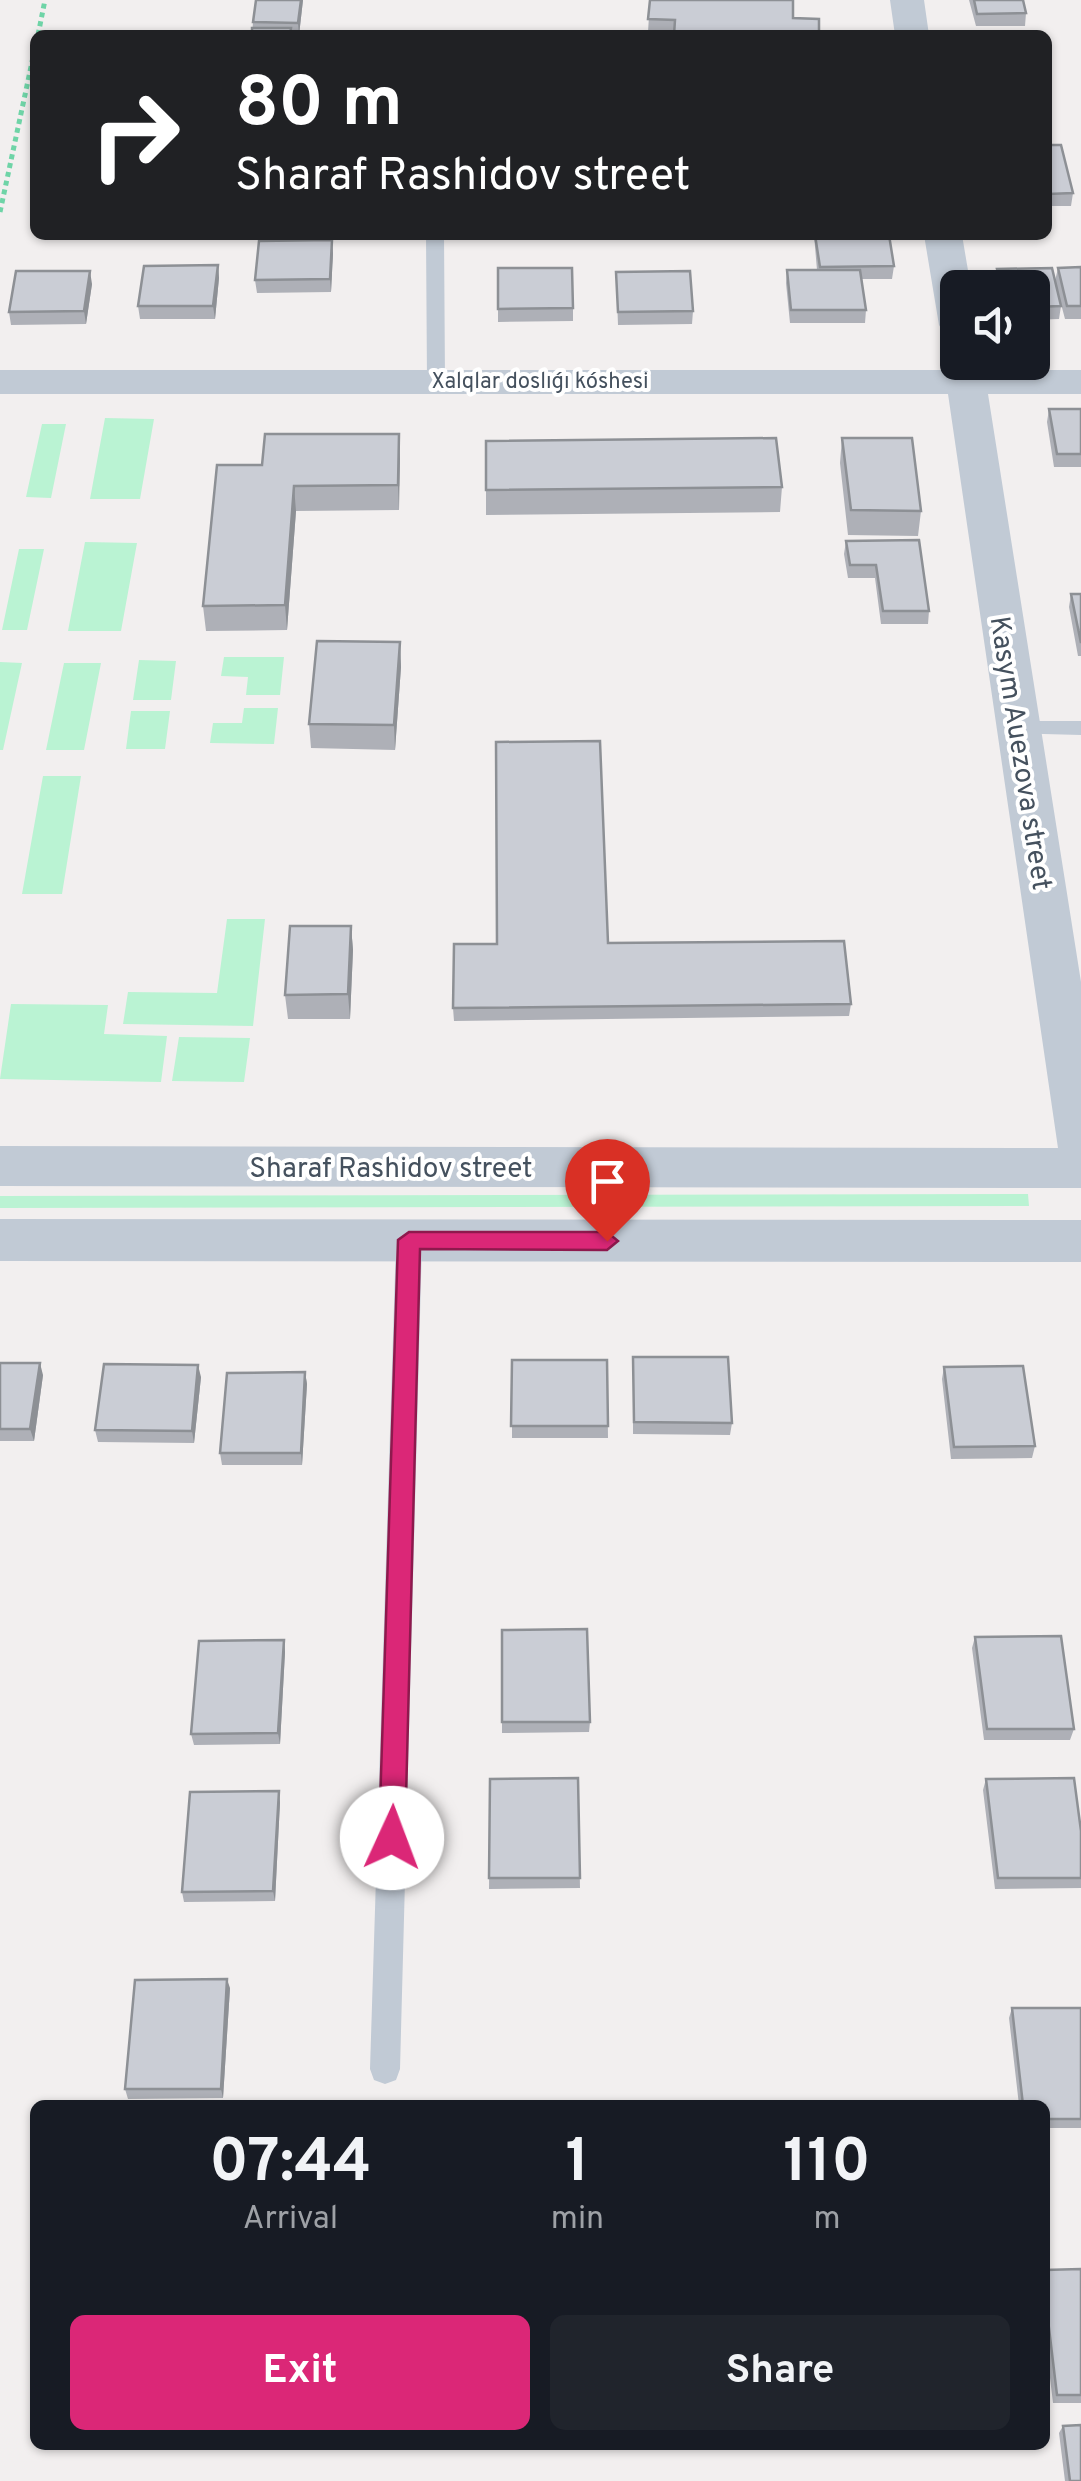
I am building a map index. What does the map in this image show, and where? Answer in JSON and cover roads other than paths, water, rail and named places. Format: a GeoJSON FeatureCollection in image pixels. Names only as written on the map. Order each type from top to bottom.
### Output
{"type":"FeatureCollection","features":[{"type":"Feature","properties":{"kind":"street"},"geometry":{"type":"LineString","coordinates":[[906,0],[911,30]]}},
{"type":"Feature","properties":{"kind":"street"},"geometry":{"type":"LineString","coordinates":[[944,240],[949,270]]}},
{"type":"Feature","properties":{"kind":"street","name":"Xalqlar doslıǵı kóshesi"},"geometry":{"type":"LineString","coordinates":[[0,382],[940,372]]}},
{"type":"Feature","properties":{"kind":"street","name":"Xalqlar doslıǵı kóshesi"},"geometry":{"type":"LineString","coordinates":[[1050,379],[1081,382]]}},
{"type":"Feature","properties":{"kind":"street","name":"Kasym Auezova street"},"geometry":{"type":"LineString","coordinates":[[965,380],[1081,1144]]}},
{"type":"Feature","properties":{"kind":"street","name":"Sharaf Rashidov street"},"geometry":{"type":"LineString","coordinates":[[0,1166],[1081,1168]]}},
{"type":"Feature","properties":{"kind":"street"},"geometry":{"type":"LineString","coordinates":[[0,1240],[1081,1241]]}},
{"type":"Feature","properties":{"kind":"lane"},"geometry":{"type":"LineString","coordinates":[[435,240],[436,379]]}},
{"type":"Feature","properties":{"kind":"lane"},"geometry":{"type":"LineString","coordinates":[[1018,728],[1081,728]]}},
{"type":"Feature","properties":{"kind":"lane"},"geometry":{"type":"LineString","coordinates":[[386,2069],[409,1240]]}}]}
